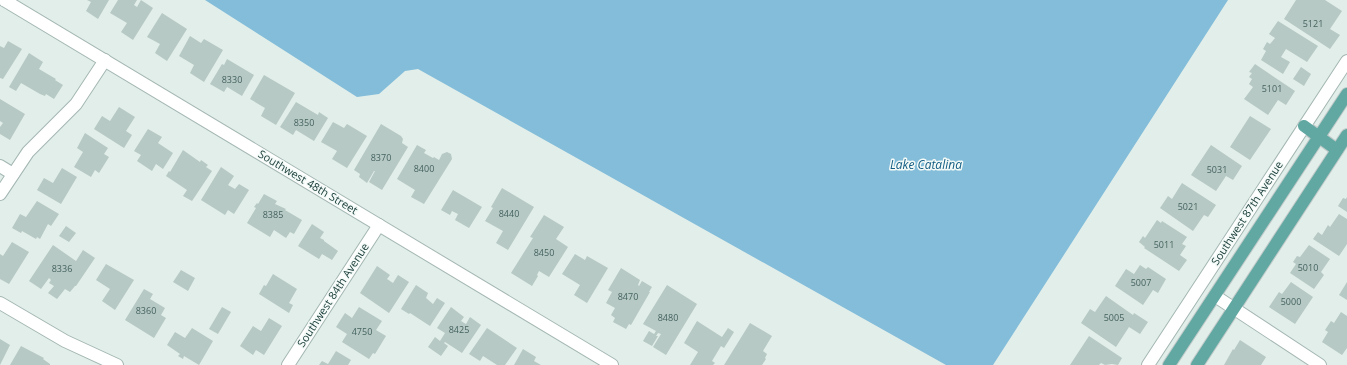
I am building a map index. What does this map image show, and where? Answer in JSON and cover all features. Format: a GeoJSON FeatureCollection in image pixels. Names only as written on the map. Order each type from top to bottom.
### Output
{"type":"FeatureCollection","features":[{"type":"Feature","properties":{"kind":"main road","name":"Southwest 87th Avenue"},"geometry":{"type":"LineString","coordinates":[[1169,365],[1347,94]]}},
{"type":"Feature","properties":{"kind":"main road"},"geometry":{"type":"LineString","coordinates":[[1304,126],[1337,150]]}},
{"type":"Feature","properties":{"kind":"main road"},"geometry":{"type":"LineString","coordinates":[[1197,365],[1347,135]]}},
{"type":"Feature","properties":{"kind":"street","name":"Southwest 48th Street"},"geometry":{"type":"LineString","coordinates":[[4,0],[612,365]]}},
{"type":"Feature","properties":{"kind":"street"},"geometry":{"type":"LineString","coordinates":[[0,194],[35,143],[76,104],[105,60]]}},
{"type":"Feature","properties":{"kind":"street","name":"Southwest 87th Avenue"},"geometry":{"type":"LineString","coordinates":[[1148,365],[1347,61]]}},
{"type":"Feature","properties":{"kind":"street"},"geometry":{"type":"LineString","coordinates":[[0,166],[13,174]]}},
{"type":"Feature","properties":{"kind":"street","name":"Southwest 84th Avenue"},"geometry":{"type":"LineString","coordinates":[[288,365],[379,225]]}},
{"type":"Feature","properties":{"kind":"street"},"geometry":{"type":"LineString","coordinates":[[1215,296],[1320,365]]}},
{"type":"Feature","properties":{"kind":"street"},"geometry":{"type":"LineString","coordinates":[[0,303],[65,341],[117,365]]}},
{"type":"Feature","properties":{"kind":"water","name":"Lake Catalina"},"geometry":{"type":"Polygon","coordinates":[[[205,0],[1228,0],[993,365],[946,365],[418,69],[405,71],[379,94],[357,97],[205,0]]]}},
{"type":"Feature","properties":{"kind":"building"},"geometry":{"type":"Polygon","coordinates":[[[87,0],[109,0],[98,19],[86,11],[91,2],[87,0]]]}},
{"type":"Feature","properties":{"kind":"building"},"geometry":{"type":"Polygon","coordinates":[[[118,0],[137,0],[134,5],[137,7],[141,0],[153,8],[133,40],[121,32],[127,23],[110,13],[118,0]]]}},
{"type":"Feature","properties":{"kind":"building"},"geometry":{"type":"Polygon","coordinates":[[[1296,0],[1325,0],[1342,11],[1330,29],[1340,35],[1330,49],[1284,19],[1296,0]]]}},
{"type":"Feature","properties":{"kind":"building"},"geometry":{"type":"Polygon","coordinates":[[[162,13],[187,29],[167,61],[155,53],[160,44],[147,37],[162,13]]]}},
{"type":"Feature","properties":{"kind":"building"},"geometry":{"type":"Polygon","coordinates":[[[1278,21],[1318,46],[1307,62],[1286,49],[1281,57],[1290,62],[1283,74],[1261,60],[1266,51],[1263,49],[1267,42],[1270,44],[1275,38],[1269,34],[1278,21]]]}},
{"type":"Feature","properties":{"kind":"building"},"geometry":{"type":"Polygon","coordinates":[[[190,36],[201,43],[204,39],[223,50],[204,82],[190,73],[194,65],[179,56],[190,36]]]}},
{"type":"Feature","properties":{"kind":"building"},"geometry":{"type":"Polygon","coordinates":[[[8,41],[22,49],[3,79],[0,78],[0,46],[4,48],[8,41]]]}},
{"type":"Feature","properties":{"kind":"building"},"geometry":{"type":"Polygon","coordinates":[[[29,53],[43,62],[39,69],[63,85],[54,99],[46,94],[45,96],[40,94],[21,83],[16,91],[9,87],[29,53]]]}},
{"type":"Feature","properties":{"kind":"building"},"geometry":{"type":"Polygon","coordinates":[[[227,59],[254,75],[242,96],[227,87],[224,92],[210,84],[222,64],[224,65],[227,59]]]}},
{"type":"Feature","properties":{"kind":"building"},"geometry":{"type":"Polygon","coordinates":[[[1255,64],[1295,91],[1286,105],[1278,100],[1268,115],[1244,99],[1253,87],[1249,84],[1252,79],[1249,77],[1252,73],[1249,72],[1255,64]]]}},
{"type":"Feature","properties":{"kind":"building"},"geometry":{"type":"Polygon","coordinates":[[[1301,67],[1311,74],[1304,86],[1293,79],[1301,67]]]}},
{"type":"Feature","properties":{"kind":"building"},"geometry":{"type":"Polygon","coordinates":[[[264,75],[295,93],[276,125],[261,116],[265,108],[250,99],[264,75]]]}},
{"type":"Feature","properties":{"kind":"building"},"geometry":{"type":"Polygon","coordinates":[[[0,99],[25,114],[10,140],[0,134],[0,127],[3,123],[0,121],[0,99]]]}},
{"type":"Feature","properties":{"kind":"building"},"geometry":{"type":"Polygon","coordinates":[[[296,102],[318,115],[319,112],[328,118],[314,141],[296,130],[293,135],[280,127],[296,102]]]}},
{"type":"Feature","properties":{"kind":"building"},"geometry":{"type":"Polygon","coordinates":[[[119,107],[135,117],[126,131],[132,135],[124,148],[94,129],[102,116],[110,121],[119,107]]]}},
{"type":"Feature","properties":{"kind":"building"},"geometry":{"type":"Polygon","coordinates":[[[1250,116],[1271,129],[1250,160],[1230,147],[1250,116]]]}},
{"type":"Feature","properties":{"kind":"building"},"geometry":{"type":"Polygon","coordinates":[[[333,122],[344,128],[347,124],[367,136],[347,168],[332,159],[337,151],[321,142],[333,122]]]}},
{"type":"Feature","properties":{"kind":"building"},"geometry":{"type":"Polygon","coordinates":[[[381,124],[401,136],[403,139],[402,143],[408,147],[382,190],[369,182],[375,171],[367,183],[359,177],[360,174],[354,170],[381,124]]]}},
{"type":"Feature","properties":{"kind":"building"},"geometry":{"type":"Polygon","coordinates":[[[148,129],[162,137],[158,143],[173,153],[163,169],[156,164],[152,171],[137,161],[141,155],[134,151],[148,129]]]}},
{"type":"Feature","properties":{"kind":"building"},"geometry":{"type":"Polygon","coordinates":[[[85,133],[108,148],[104,154],[109,157],[99,173],[95,170],[91,177],[74,167],[83,152],[77,148],[85,133]]]}},
{"type":"Feature","properties":{"kind":"building"},"geometry":{"type":"Polygon","coordinates":[[[417,145],[426,150],[424,153],[433,158],[434,157],[439,160],[442,154],[447,152],[451,154],[452,159],[424,204],[411,197],[415,190],[397,179],[417,145]]]}},
{"type":"Feature","properties":{"kind":"building"},"geometry":{"type":"Polygon","coordinates":[[[1211,145],[1242,166],[1233,180],[1226,176],[1216,191],[1191,175],[1211,145]]]}},
{"type":"Feature","properties":{"kind":"building"},"geometry":{"type":"Polygon","coordinates":[[[183,150],[200,162],[201,160],[208,165],[206,167],[212,171],[192,201],[183,196],[187,190],[166,176],[183,150]]]}},
{"type":"Feature","properties":{"kind":"building"},"geometry":{"type":"Polygon","coordinates":[[[221,167],[234,176],[228,185],[235,189],[239,184],[249,190],[234,214],[228,210],[225,215],[201,200],[221,167]]]}},
{"type":"Feature","properties":{"kind":"building"},"geometry":{"type":"Polygon","coordinates":[[[62,168],[77,177],[61,204],[37,190],[44,178],[53,183],[62,168]]]}},
{"type":"Feature","properties":{"kind":"building"},"geometry":{"type":"Polygon","coordinates":[[[1182,183],[1216,205],[1208,217],[1204,215],[1193,231],[1160,208],[1168,196],[1172,199],[1182,183]]]}},
{"type":"Feature","properties":{"kind":"building"},"geometry":{"type":"Polygon","coordinates":[[[502,188],[534,207],[508,250],[496,243],[503,231],[485,221],[502,188]]]}},
{"type":"Feature","properties":{"kind":"building"},"geometry":{"type":"Polygon","coordinates":[[[453,190],[482,207],[469,228],[455,220],[458,214],[452,211],[450,215],[441,210],[453,190]]]}},
{"type":"Feature","properties":{"kind":"building"},"geometry":{"type":"Polygon","coordinates":[[[264,194],[277,201],[275,204],[286,209],[285,210],[302,220],[294,234],[290,232],[286,238],[274,230],[270,237],[247,223],[256,208],[254,207],[257,203],[258,204],[264,194]]]}},
{"type":"Feature","properties":{"kind":"building"},"geometry":{"type":"Polygon","coordinates":[[[1347,197],[1347,212],[1338,206],[1343,198],[1346,199],[1347,197]]]}},
{"type":"Feature","properties":{"kind":"building"},"geometry":{"type":"Polygon","coordinates":[[[37,201],[59,214],[51,226],[48,224],[40,239],[37,237],[36,239],[22,231],[21,233],[12,228],[20,214],[26,217],[37,201]]]}},
{"type":"Feature","properties":{"kind":"building"},"geometry":{"type":"Polygon","coordinates":[[[1339,214],[1347,219],[1347,244],[1339,256],[1313,239],[1318,232],[1322,235],[1328,225],[1330,227],[1339,214]]]}},
{"type":"Feature","properties":{"kind":"building"},"geometry":{"type":"Polygon","coordinates":[[[544,215],[564,227],[556,239],[568,247],[549,277],[539,271],[538,276],[532,286],[511,273],[533,238],[530,237],[544,215]]]}},
{"type":"Feature","properties":{"kind":"building"},"geometry":{"type":"Polygon","coordinates":[[[1157,220],[1161,223],[1162,221],[1187,237],[1182,244],[1186,246],[1180,255],[1187,260],[1179,271],[1144,248],[1145,247],[1139,242],[1143,236],[1145,238],[1157,220]]]}},
{"type":"Feature","properties":{"kind":"building"},"geometry":{"type":"Polygon","coordinates":[[[312,224],[324,232],[320,238],[338,251],[332,260],[322,254],[319,259],[298,246],[312,224]]]}},
{"type":"Feature","properties":{"kind":"building"},"geometry":{"type":"Polygon","coordinates":[[[66,226],[76,233],[69,242],[59,236],[66,226]]]}},
{"type":"Feature","properties":{"kind":"building"},"geometry":{"type":"Polygon","coordinates":[[[12,242],[29,252],[9,284],[0,279],[0,254],[3,256],[12,242]]]}},
{"type":"Feature","properties":{"kind":"building"},"geometry":{"type":"Polygon","coordinates":[[[53,245],[76,261],[83,250],[95,258],[76,286],[70,292],[65,289],[57,299],[48,293],[54,286],[49,283],[51,280],[49,278],[41,289],[29,281],[53,245]]]}},
{"type":"Feature","properties":{"kind":"building"},"geometry":{"type":"Polygon","coordinates":[[[1309,245],[1330,259],[1321,272],[1324,275],[1314,289],[1290,273],[1296,264],[1293,262],[1297,256],[1300,257],[1309,245]]]}},
{"type":"Feature","properties":{"kind":"building"},"geometry":{"type":"Polygon","coordinates":[[[575,254],[585,260],[587,256],[608,268],[587,303],[574,295],[580,285],[562,274],[575,254]]]}},
{"type":"Feature","properties":{"kind":"building"},"geometry":{"type":"Polygon","coordinates":[[[106,264],[134,280],[115,310],[102,301],[110,289],[96,280],[106,264]]]}},
{"type":"Feature","properties":{"kind":"building"},"geometry":{"type":"Polygon","coordinates":[[[1140,265],[1146,269],[1148,267],[1166,279],[1158,293],[1153,290],[1143,305],[1115,286],[1126,269],[1134,274],[1140,265]]]}},
{"type":"Feature","properties":{"kind":"building"},"geometry":{"type":"Polygon","coordinates":[[[377,266],[390,275],[387,279],[393,283],[398,275],[409,282],[389,313],[360,293],[377,266]]]}},
{"type":"Feature","properties":{"kind":"building"},"geometry":{"type":"Polygon","coordinates":[[[621,268],[640,280],[639,286],[642,281],[652,287],[631,325],[629,324],[626,329],[613,322],[615,318],[611,315],[615,308],[606,303],[612,292],[608,290],[621,268]]]}},
{"type":"Feature","properties":{"kind":"building"},"geometry":{"type":"Polygon","coordinates":[[[181,270],[195,278],[188,291],[173,282],[181,270]]]}},
{"type":"Feature","properties":{"kind":"building"},"geometry":{"type":"Polygon","coordinates":[[[273,274],[297,289],[289,303],[293,305],[289,313],[259,294],[273,274]]]}},
{"type":"Feature","properties":{"kind":"building"},"geometry":{"type":"Polygon","coordinates":[[[1291,282],[1313,297],[1295,324],[1269,307],[1279,292],[1282,294],[1291,282]]]}},
{"type":"Feature","properties":{"kind":"building"},"geometry":{"type":"Polygon","coordinates":[[[1347,282],[1347,300],[1339,295],[1347,282]]]}},
{"type":"Feature","properties":{"kind":"building"},"geometry":{"type":"Polygon","coordinates":[[[416,285],[428,293],[426,298],[433,304],[437,298],[445,303],[430,326],[401,309],[416,285]]]}},
{"type":"Feature","properties":{"kind":"building"},"geometry":{"type":"Polygon","coordinates":[[[667,285],[697,304],[666,355],[653,347],[661,334],[658,333],[656,336],[658,336],[652,346],[643,341],[649,331],[654,334],[656,331],[643,324],[667,285]]]}},
{"type":"Feature","properties":{"kind":"building"},"geometry":{"type":"Polygon","coordinates":[[[144,289],[153,294],[150,299],[165,308],[161,315],[166,318],[154,338],[125,320],[144,289]]]}},
{"type":"Feature","properties":{"kind":"building"},"geometry":{"type":"Polygon","coordinates":[[[1106,296],[1133,315],[1134,313],[1148,322],[1140,334],[1129,327],[1116,347],[1081,323],[1090,309],[1095,312],[1106,296]]]}},
{"type":"Feature","properties":{"kind":"building"},"geometry":{"type":"Polygon","coordinates":[[[222,307],[231,312],[218,334],[209,329],[222,307]]]}},
{"type":"Feature","properties":{"kind":"building"},"geometry":{"type":"Polygon","coordinates":[[[359,307],[382,321],[376,330],[386,336],[375,354],[373,353],[369,359],[342,342],[347,334],[336,327],[345,313],[352,318],[359,307]]]}},
{"type":"Feature","properties":{"kind":"building"},"geometry":{"type":"Polygon","coordinates":[[[451,307],[464,317],[461,321],[466,324],[470,317],[481,325],[462,353],[445,342],[444,343],[448,346],[441,356],[428,347],[435,337],[440,341],[445,333],[437,328],[451,307]]]}},
{"type":"Feature","properties":{"kind":"building"},"geometry":{"type":"Polygon","coordinates":[[[1341,312],[1347,316],[1347,348],[1342,355],[1322,342],[1328,332],[1325,330],[1331,321],[1334,323],[1341,312]]]}},
{"type":"Feature","properties":{"kind":"building"},"geometry":{"type":"Polygon","coordinates":[[[269,318],[282,326],[264,355],[256,350],[253,355],[240,346],[253,326],[261,331],[269,318]]]}},
{"type":"Feature","properties":{"kind":"building"},"geometry":{"type":"Polygon","coordinates":[[[697,321],[722,337],[728,328],[734,332],[724,348],[721,346],[712,361],[715,363],[713,365],[690,365],[698,352],[684,343],[697,321]]]}},
{"type":"Feature","properties":{"kind":"building"},"geometry":{"type":"Polygon","coordinates":[[[750,323],[772,336],[763,351],[767,354],[766,359],[762,365],[724,365],[750,323]]]}},
{"type":"Feature","properties":{"kind":"building"},"geometry":{"type":"Polygon","coordinates":[[[192,328],[213,341],[199,365],[184,356],[183,359],[178,356],[180,354],[167,345],[175,332],[185,338],[192,328]]]}},
{"type":"Feature","properties":{"kind":"building"},"geometry":{"type":"Polygon","coordinates":[[[487,328],[517,348],[505,365],[497,365],[483,356],[480,361],[469,354],[487,328]]]}},
{"type":"Feature","properties":{"kind":"building"},"geometry":{"type":"Polygon","coordinates":[[[1089,336],[1122,358],[1118,365],[1105,365],[1101,363],[1099,365],[1070,365],[1089,336]]]}},
{"type":"Feature","properties":{"kind":"building"},"geometry":{"type":"Polygon","coordinates":[[[0,339],[10,345],[0,365],[0,339]]]}},
{"type":"Feature","properties":{"kind":"building"},"geometry":{"type":"Polygon","coordinates":[[[1240,340],[1266,357],[1261,365],[1224,365],[1240,340]]]}},
{"type":"Feature","properties":{"kind":"building"},"geometry":{"type":"Polygon","coordinates":[[[21,346],[44,358],[43,359],[50,365],[10,365],[21,346]]]}},
{"type":"Feature","properties":{"kind":"building"},"geometry":{"type":"Polygon","coordinates":[[[523,349],[536,357],[534,361],[541,365],[514,365],[523,349]]]}},
{"type":"Feature","properties":{"kind":"building"},"geometry":{"type":"Polygon","coordinates":[[[336,351],[351,360],[348,365],[319,365],[322,361],[328,364],[336,351]]]}}]}
